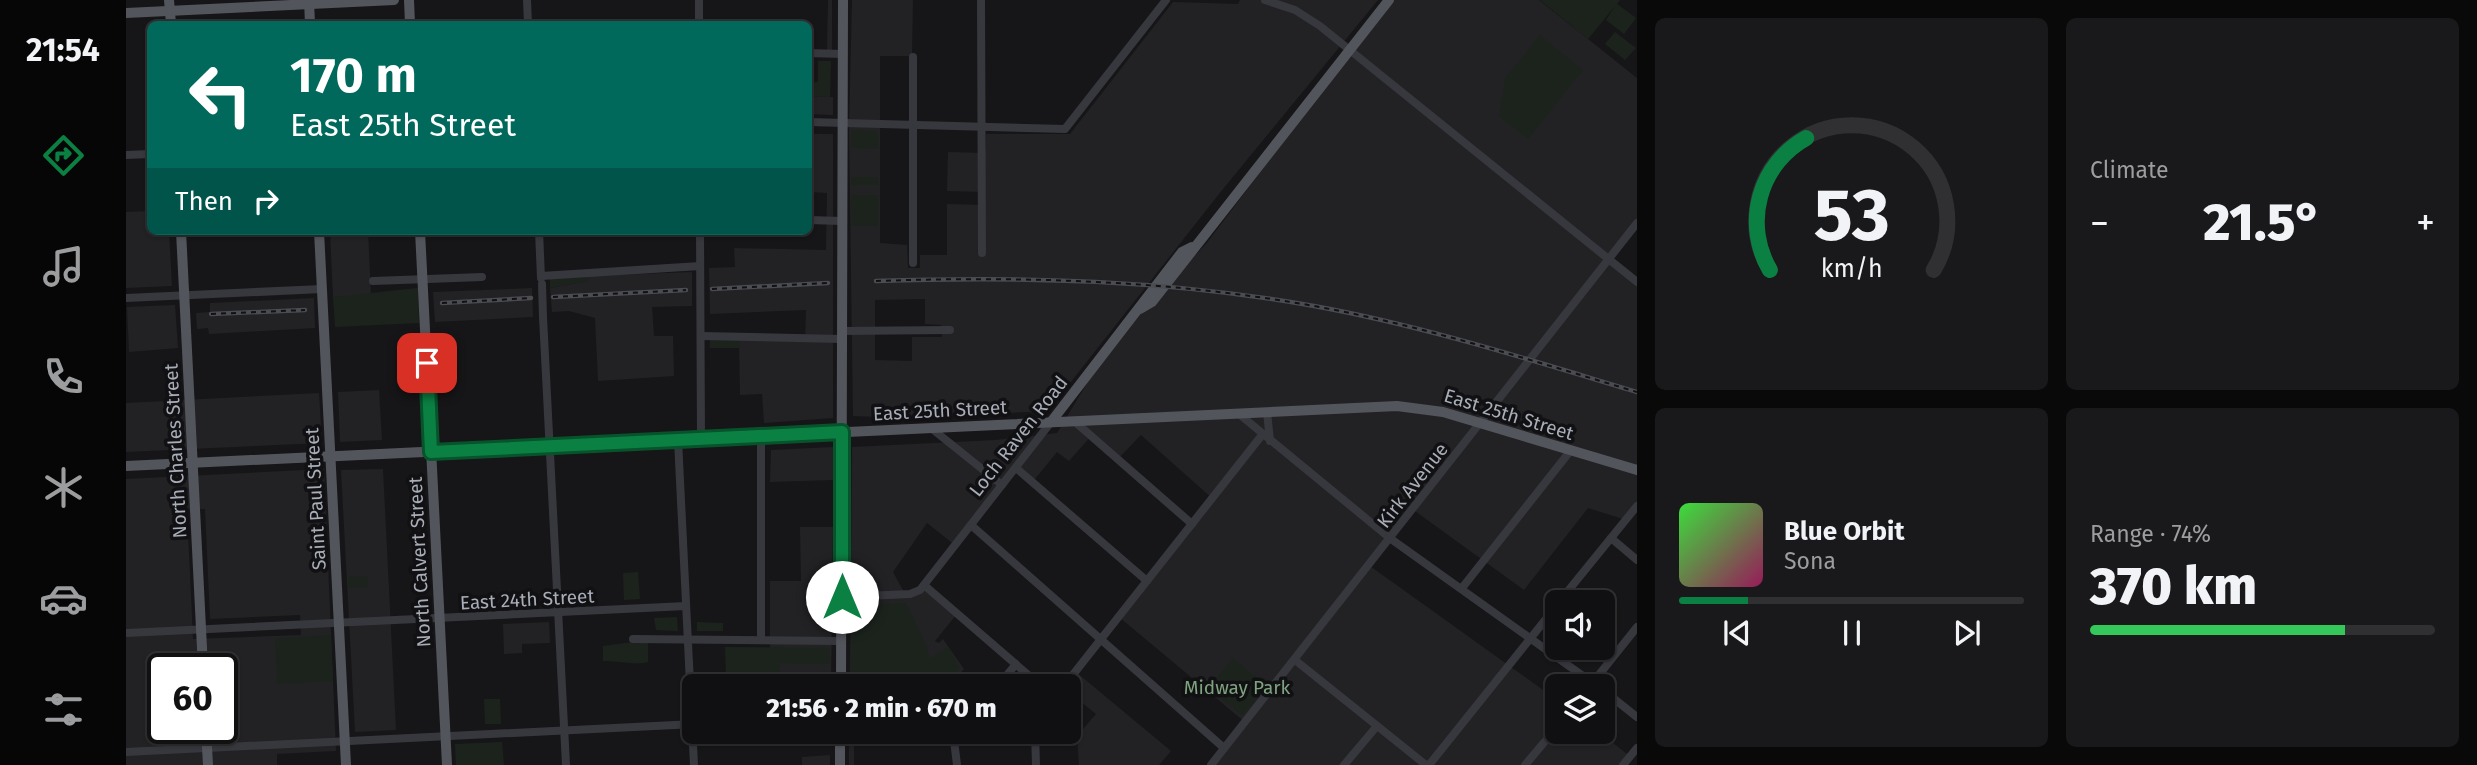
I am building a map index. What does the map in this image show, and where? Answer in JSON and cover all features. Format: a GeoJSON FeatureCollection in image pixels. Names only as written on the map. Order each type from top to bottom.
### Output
{"type":"FeatureCollection","features":[{"type":"Feature","properties":{"kind":"main road"},"geometry":{"type":"LineString","coordinates":[[126,13],[170,6],[394,0]]}},
{"type":"Feature","properties":{"kind":"main road"},"geometry":{"type":"LineString","coordinates":[[409,0],[410,21]]}},
{"type":"Feature","properties":{"kind":"main road"},"geometry":{"type":"LineString","coordinates":[[841,674],[843,0]]}},
{"type":"Feature","properties":{"kind":"main road","name":"Loch Raven Road"},"geometry":{"type":"LineString","coordinates":[[1051,422],[1140,309],[1152,302],[1189,256],[1192,247],[1389,0]]}},
{"type":"Feature","properties":{"kind":"main road"},"geometry":{"type":"LineString","coordinates":[[309,2],[310,21]]}},
{"type":"Feature","properties":{"kind":"main road","name":"North Charles Street"},"geometry":{"type":"LineString","coordinates":[[181,235],[203,653]]}},
{"type":"Feature","properties":{"kind":"main road","name":"Saint Paul Street"},"geometry":{"type":"LineString","coordinates":[[319,235],[346,765]]}},
{"type":"Feature","properties":{"kind":"main road","name":"North Calvert Street"},"geometry":{"type":"LineString","coordinates":[[420,235],[447,765]]}},
{"type":"Feature","properties":{"kind":"main road","name":"East 25th Street"},"geometry":{"type":"LineString","coordinates":[[126,466],[1410,406],[1429,408],[1637,470]]}},
{"type":"Feature","properties":{"kind":"main road"},"geometry":{"type":"LineString","coordinates":[[207,744],[208,765]]}},
{"type":"Feature","properties":{"kind":"main road"},"geometry":{"type":"LineString","coordinates":[[840,744],[840,765]]}},
{"type":"Feature","properties":{"kind":"street"},"geometry":{"type":"LineString","coordinates":[[527,0],[528,21]]}},
{"type":"Feature","properties":{"kind":"street"},"geometry":{"type":"LineString","coordinates":[[699,0],[699,21]]}},
{"type":"Feature","properties":{"kind":"street"},"geometry":{"type":"LineString","coordinates":[[981,0],[982,253]]}},
{"type":"Feature","properties":{"kind":"street"},"geometry":{"type":"LineString","coordinates":[[812,122],[1065,129],[1167,0]]}},
{"type":"Feature","properties":{"kind":"street"},"geometry":{"type":"LineString","coordinates":[[1265,0],[1307,16],[1637,282]]}},
{"type":"Feature","properties":{"kind":"street"},"geometry":{"type":"LineString","coordinates":[[812,53],[842,54]]}},
{"type":"Feature","properties":{"kind":"street"},"geometry":{"type":"LineString","coordinates":[[913,57],[913,263]]}},
{"type":"Feature","properties":{"kind":"street"},"geometry":{"type":"LineString","coordinates":[[126,155],[147,154]]}},
{"type":"Feature","properties":{"kind":"street"},"geometry":{"type":"LineString","coordinates":[[812,220],[842,221]]}},
{"type":"Feature","properties":{"kind":"street","name":"Kirk Avenue"},"geometry":{"type":"LineString","coordinates":[[1211,765],[1637,223]]}},
{"type":"Feature","properties":{"kind":"street"},"geometry":{"type":"LineString","coordinates":[[539,235],[566,765]]}},
{"type":"Feature","properties":{"kind":"street"},"geometry":{"type":"LineString","coordinates":[[699,235],[701,439]]}},
{"type":"Feature","properties":{"kind":"street"},"geometry":{"type":"LineString","coordinates":[[541,280],[699,266]]}},
{"type":"Feature","properties":{"kind":"street"},"geometry":{"type":"LineString","coordinates":[[373,281],[482,277]]}},
{"type":"Feature","properties":{"kind":"street"},"geometry":{"type":"LineString","coordinates":[[126,298],[322,289]]}},
{"type":"Feature","properties":{"kind":"street"},"geometry":{"type":"LineString","coordinates":[[701,336],[842,335],[950,330]]}},
{"type":"Feature","properties":{"kind":"street"},"geometry":{"type":"LineString","coordinates":[[1074,674],[1192,524],[1266,438],[1267,412]]}},
{"type":"Feature","properties":{"kind":"street"},"geometry":{"type":"LineString","coordinates":[[1239,414],[1391,539],[1578,674]]}},
{"type":"Feature","properties":{"kind":"street"},"geometry":{"type":"LineString","coordinates":[[1074,421],[1192,524]]}},
{"type":"Feature","properties":{"kind":"street","name":"Loch Raven Road"},"geometry":{"type":"LineString","coordinates":[[925,585],[1051,422]]}},
{"type":"Feature","properties":{"kind":"street"},"geometry":{"type":"LineString","coordinates":[[930,428],[1002,485]]}},
{"type":"Feature","properties":{"kind":"street"},"geometry":{"type":"LineString","coordinates":[[761,436],[761,640]]}},
{"type":"Feature","properties":{"kind":"street"},"geometry":{"type":"LineString","coordinates":[[678,440],[690,674]]}},
{"type":"Feature","properties":{"kind":"street"},"geometry":{"type":"LineString","coordinates":[[1462,588],[1571,450]]}},
{"type":"Feature","properties":{"kind":"street"},"geometry":{"type":"LineString","coordinates":[[1016,468],[1147,581]]}},
{"type":"Feature","properties":{"kind":"street"},"geometry":{"type":"LineString","coordinates":[[1569,590],[1637,506]]}},
{"type":"Feature","properties":{"kind":"street"},"geometry":{"type":"LineString","coordinates":[[971,525],[1224,748]]}},
{"type":"Feature","properties":{"kind":"street"},"geometry":{"type":"LineString","coordinates":[[1611,538],[1637,559]]}},
{"type":"Feature","properties":{"kind":"street"},"geometry":{"type":"LineString","coordinates":[[842,597],[910,594],[925,585],[1027,674]]}},
{"type":"Feature","properties":{"kind":"street","name":"East 24th Street"},"geometry":{"type":"LineString","coordinates":[[126,633],[686,606]]}},
{"type":"Feature","properties":{"kind":"street"},"geometry":{"type":"LineString","coordinates":[[1295,660],[1427,765],[1545,620]]}},
{"type":"Feature","properties":{"kind":"street"},"geometry":{"type":"LineString","coordinates":[[1601,674],[1637,627]]}},
{"type":"Feature","properties":{"kind":"street"},"geometry":{"type":"LineString","coordinates":[[633,639],[841,641]]}},
{"type":"Feature","properties":{"kind":"street"},"geometry":{"type":"LineString","coordinates":[[1008,674],[1016,664]]}},
{"type":"Feature","properties":{"kind":"street"},"geometry":{"type":"LineString","coordinates":[[1615,700],[1637,717]]}},
{"type":"Feature","properties":{"kind":"street"},"geometry":{"type":"LineString","coordinates":[[126,752],[682,725]]}},
{"type":"Feature","properties":{"kind":"street"},"geometry":{"type":"LineString","coordinates":[[1345,765],[1377,726]]}},
{"type":"Feature","properties":{"kind":"street"},"geometry":{"type":"LineString","coordinates":[[1525,765],[1545,741]]}},
{"type":"Feature","properties":{"kind":"street"},"geometry":{"type":"LineString","coordinates":[[693,744],[694,765]]}},
{"type":"Feature","properties":{"kind":"street"},"geometry":{"type":"LineString","coordinates":[[954,744],[957,765]]}},
{"type":"Feature","properties":{"kind":"street"},"geometry":{"type":"LineString","coordinates":[[1036,744],[1037,765]]}},
{"type":"Feature","properties":{"kind":"street"},"geometry":{"type":"LineString","coordinates":[[1623,765],[1637,748]]}},
{"type":"Feature","properties":{"kind":"shaded area"},"geometry":{"type":"Polygon","coordinates":[[[828,0],[832,0],[832,50],[827,50],[828,0]]]}},
{"type":"Feature","properties":{"kind":"shaded area"},"geometry":{"type":"Polygon","coordinates":[[[852,0],[913,0],[912,56],[880,56],[880,243],[907,245],[908,268],[920,268],[920,255],[947,255],[947,204],[985,205],[984,192],[947,191],[948,152],[985,153],[986,134],[1070,134],[1173,2],[1238,4],[1240,0],[1378,0],[1219,194],[1048,411],[903,418],[853,416],[849,129],[852,0]],[[925,299],[875,300],[875,360],[912,361],[912,337],[942,337],[941,325],[925,324],[925,299]]]}},
{"type":"Feature","properties":{"kind":"shaded area"},"geometry":{"type":"Polygon","coordinates":[[[1390,0],[1539,0],[1637,78],[1637,222],[1608,259],[1637,283],[1637,513],[1634,511],[1626,520],[1588,508],[1524,590],[1415,511],[1370,566],[1545,691],[1545,744],[1614,744],[1631,757],[1624,765],[1212,765],[1246,723],[1119,617],[1213,499],[1141,435],[1117,460],[1092,435],[1069,461],[1057,452],[1031,484],[1016,471],[956,546],[927,523],[893,572],[905,594],[924,586],[957,614],[935,641],[939,643],[943,639],[964,669],[960,674],[850,674],[852,447],[995,440],[1057,433],[1100,362],[1139,313],[1206,244],[1390,0]]]}},
{"type":"Feature","properties":{"kind":"shaded area"},"geometry":{"type":"Polygon","coordinates":[[[812,96],[833,97],[833,115],[812,114],[812,96]]]}},
{"type":"Feature","properties":{"kind":"shaded area"},"geometry":{"type":"Polygon","coordinates":[[[812,134],[833,134],[833,418],[764,423],[762,394],[740,395],[739,339],[805,340],[806,310],[710,314],[709,268],[735,267],[734,248],[826,250],[827,193],[812,192],[812,134]]]}},
{"type":"Feature","properties":{"kind":"shaded area"},"geometry":{"type":"Polygon","coordinates":[[[147,211],[147,235],[169,235],[172,286],[126,288],[126,212],[147,211]]]}},
{"type":"Feature","properties":{"kind":"shaded area"},"geometry":{"type":"Polygon","coordinates":[[[330,235],[368,235],[371,295],[333,297],[330,235]]]}},
{"type":"Feature","properties":{"kind":"shaded area"},"geometry":{"type":"Polygon","coordinates":[[[692,272],[692,306],[652,307],[654,336],[673,336],[674,376],[598,381],[595,318],[569,311],[552,312],[550,288],[588,281],[588,276],[692,272]]]}},
{"type":"Feature","properties":{"kind":"shaded area"},"geometry":{"type":"Polygon","coordinates":[[[532,288],[533,317],[435,322],[433,292],[532,288]]]}},
{"type":"Feature","properties":{"kind":"shaded area"},"geometry":{"type":"Polygon","coordinates":[[[314,298],[315,328],[209,334],[208,328],[197,329],[196,313],[210,312],[210,303],[314,298]]]}},
{"type":"Feature","properties":{"kind":"shaded area"},"geometry":{"type":"Polygon","coordinates":[[[175,305],[178,348],[129,352],[127,307],[175,305]]]}},
{"type":"Feature","properties":{"kind":"shaded area"},"geometry":{"type":"Polygon","coordinates":[[[379,390],[382,440],[340,442],[338,392],[379,390]]]}},
{"type":"Feature","properties":{"kind":"shaded area"},"geometry":{"type":"Polygon","coordinates":[[[319,393],[322,443],[126,452],[126,403],[319,393]]]}},
{"type":"Feature","properties":{"kind":"shaded area"},"geometry":{"type":"Polygon","coordinates":[[[833,447],[833,480],[770,482],[771,450],[833,447]]]}},
{"type":"Feature","properties":{"kind":"shaded area"},"geometry":{"type":"Polygon","coordinates":[[[324,469],[336,751],[277,754],[277,765],[126,765],[126,479],[324,469]],[[205,509],[187,510],[193,639],[301,635],[300,615],[210,619],[205,509]]]}},
{"type":"Feature","properties":{"kind":"shaded area"},"geometry":{"type":"Polygon","coordinates":[[[383,469],[396,730],[355,732],[341,470],[383,469]]]}},
{"type":"Feature","properties":{"kind":"shaded area"},"geometry":{"type":"Polygon","coordinates":[[[800,527],[833,527],[831,674],[770,674],[770,581],[801,581],[800,527]]]}},
{"type":"Feature","properties":{"kind":"shaded area"},"geometry":{"type":"Polygon","coordinates":[[[549,622],[550,643],[522,644],[522,653],[504,654],[503,624],[549,622]]]}},
{"type":"Feature","properties":{"kind":"shaded area"},"geometry":{"type":"Polygon","coordinates":[[[1081,676],[1171,751],[1159,765],[1079,765],[1078,744],[1081,744],[1081,731],[1096,714],[1081,702],[1081,676]]]}},
{"type":"Feature","properties":{"kind":"shaded area"},"geometry":{"type":"Polygon","coordinates":[[[849,744],[854,744],[854,765],[849,765],[849,744]]]}},
{"type":"Feature","properties":{"kind":"shaded area"},"geometry":{"type":"Polygon","coordinates":[[[830,755],[830,765],[802,765],[802,757],[830,755]]]}},
{"type":"Feature","properties":{"kind":"green space"},"geometry":{"type":"Polygon","coordinates":[[[1540,0],[1620,0],[1617,4],[1636,18],[1624,34],[1606,20],[1615,6],[1588,39],[1540,0]]]}},
{"type":"Feature","properties":{"kind":"green space"},"geometry":{"type":"Polygon","coordinates":[[[1615,32],[1636,48],[1625,60],[1605,44],[1615,32]]]}},
{"type":"Feature","properties":{"kind":"green space"},"geometry":{"type":"Polygon","coordinates":[[[1540,35],[1583,70],[1528,139],[1499,116],[1505,78],[1540,35]]]}},
{"type":"Feature","properties":{"kind":"green space"},"geometry":{"type":"Polygon","coordinates":[[[818,61],[831,61],[830,97],[812,96],[812,83],[818,82],[818,61]]]}},
{"type":"Feature","properties":{"kind":"green space"},"geometry":{"type":"Polygon","coordinates":[[[851,130],[878,131],[878,149],[851,148],[851,130]]]}},
{"type":"Feature","properties":{"kind":"green space"},"geometry":{"type":"Polygon","coordinates":[[[851,177],[878,177],[878,185],[851,185],[851,177]]]}},
{"type":"Feature","properties":{"kind":"green space"},"geometry":{"type":"Polygon","coordinates":[[[851,195],[878,195],[878,226],[852,226],[851,195]]]}},
{"type":"Feature","properties":{"kind":"green space"},"geometry":{"type":"Polygon","coordinates":[[[588,276],[589,281],[550,288],[550,279],[588,276]]]}},
{"type":"Feature","properties":{"kind":"green space"},"geometry":{"type":"Polygon","coordinates":[[[418,288],[419,323],[335,327],[333,297],[418,288]]]}},
{"type":"Feature","properties":{"kind":"green space"},"geometry":{"type":"Polygon","coordinates":[[[710,339],[739,339],[739,348],[710,348],[710,339]]]}},
{"type":"Feature","properties":{"kind":"green space"},"geometry":{"type":"Polygon","coordinates":[[[638,572],[640,599],[624,600],[623,573],[638,572]]]}},
{"type":"Feature","properties":{"kind":"green space"},"geometry":{"type":"Polygon","coordinates":[[[367,576],[368,587],[348,588],[348,577],[367,576]]]}},
{"type":"Feature","properties":{"kind":"green space"},"geometry":{"type":"Polygon","coordinates":[[[906,603],[927,646],[929,659],[948,647],[960,668],[956,674],[851,674],[851,605],[906,603]]]}},
{"type":"Feature","properties":{"kind":"green space"},"geometry":{"type":"Polygon","coordinates":[[[677,617],[678,631],[656,630],[654,618],[677,617]]]}},
{"type":"Feature","properties":{"kind":"green space"},"geometry":{"type":"Polygon","coordinates":[[[697,622],[723,623],[723,631],[697,631],[697,622]]]}},
{"type":"Feature","properties":{"kind":"green space"},"geometry":{"type":"Polygon","coordinates":[[[331,635],[333,681],[277,684],[275,638],[331,635]]]}},
{"type":"Feature","properties":{"kind":"green space"},"geometry":{"type":"Polygon","coordinates":[[[648,643],[648,662],[603,661],[603,646],[648,643]]]}},
{"type":"Feature","properties":{"kind":"green space"},"geometry":{"type":"Polygon","coordinates":[[[725,647],[830,648],[830,664],[780,663],[779,674],[726,674],[725,647]]]}},
{"type":"Feature","properties":{"kind":"green space","name":"Midway Park"},"geometry":{"type":"Polygon","coordinates":[[[1233,658],[1267,686],[1242,716],[1208,688],[1233,658]]]}},
{"type":"Feature","properties":{"kind":"green space"},"geometry":{"type":"Polygon","coordinates":[[[484,699],[500,699],[501,724],[485,724],[484,699]]]}},
{"type":"Feature","properties":{"kind":"green space"},"geometry":{"type":"Polygon","coordinates":[[[502,742],[504,765],[456,765],[455,744],[502,742]]]}},
{"type":"Feature","properties":{"kind":"railway"},"geometry":{"type":"LineString","coordinates":[[876,281],[986,279],[1096,282],[1260,297],[1396,323],[1477,344],[1637,392]]}},
{"type":"Feature","properties":{"kind":"railway"},"geometry":{"type":"LineString","coordinates":[[712,289],[828,283]]}},
{"type":"Feature","properties":{"kind":"railway"},"geometry":{"type":"LineString","coordinates":[[553,297],[686,290]]}},
{"type":"Feature","properties":{"kind":"railway"},"geometry":{"type":"LineString","coordinates":[[442,303],[531,298]]}},
{"type":"Feature","properties":{"kind":"railway"},"geometry":{"type":"LineString","coordinates":[[211,314],[305,310]]}},
{"type":"Feature","properties":{"kind":"route"},"geometry":{"type":"LineString","coordinates":[[427,363],[431,452],[842,432],[842,597]]}}]}
